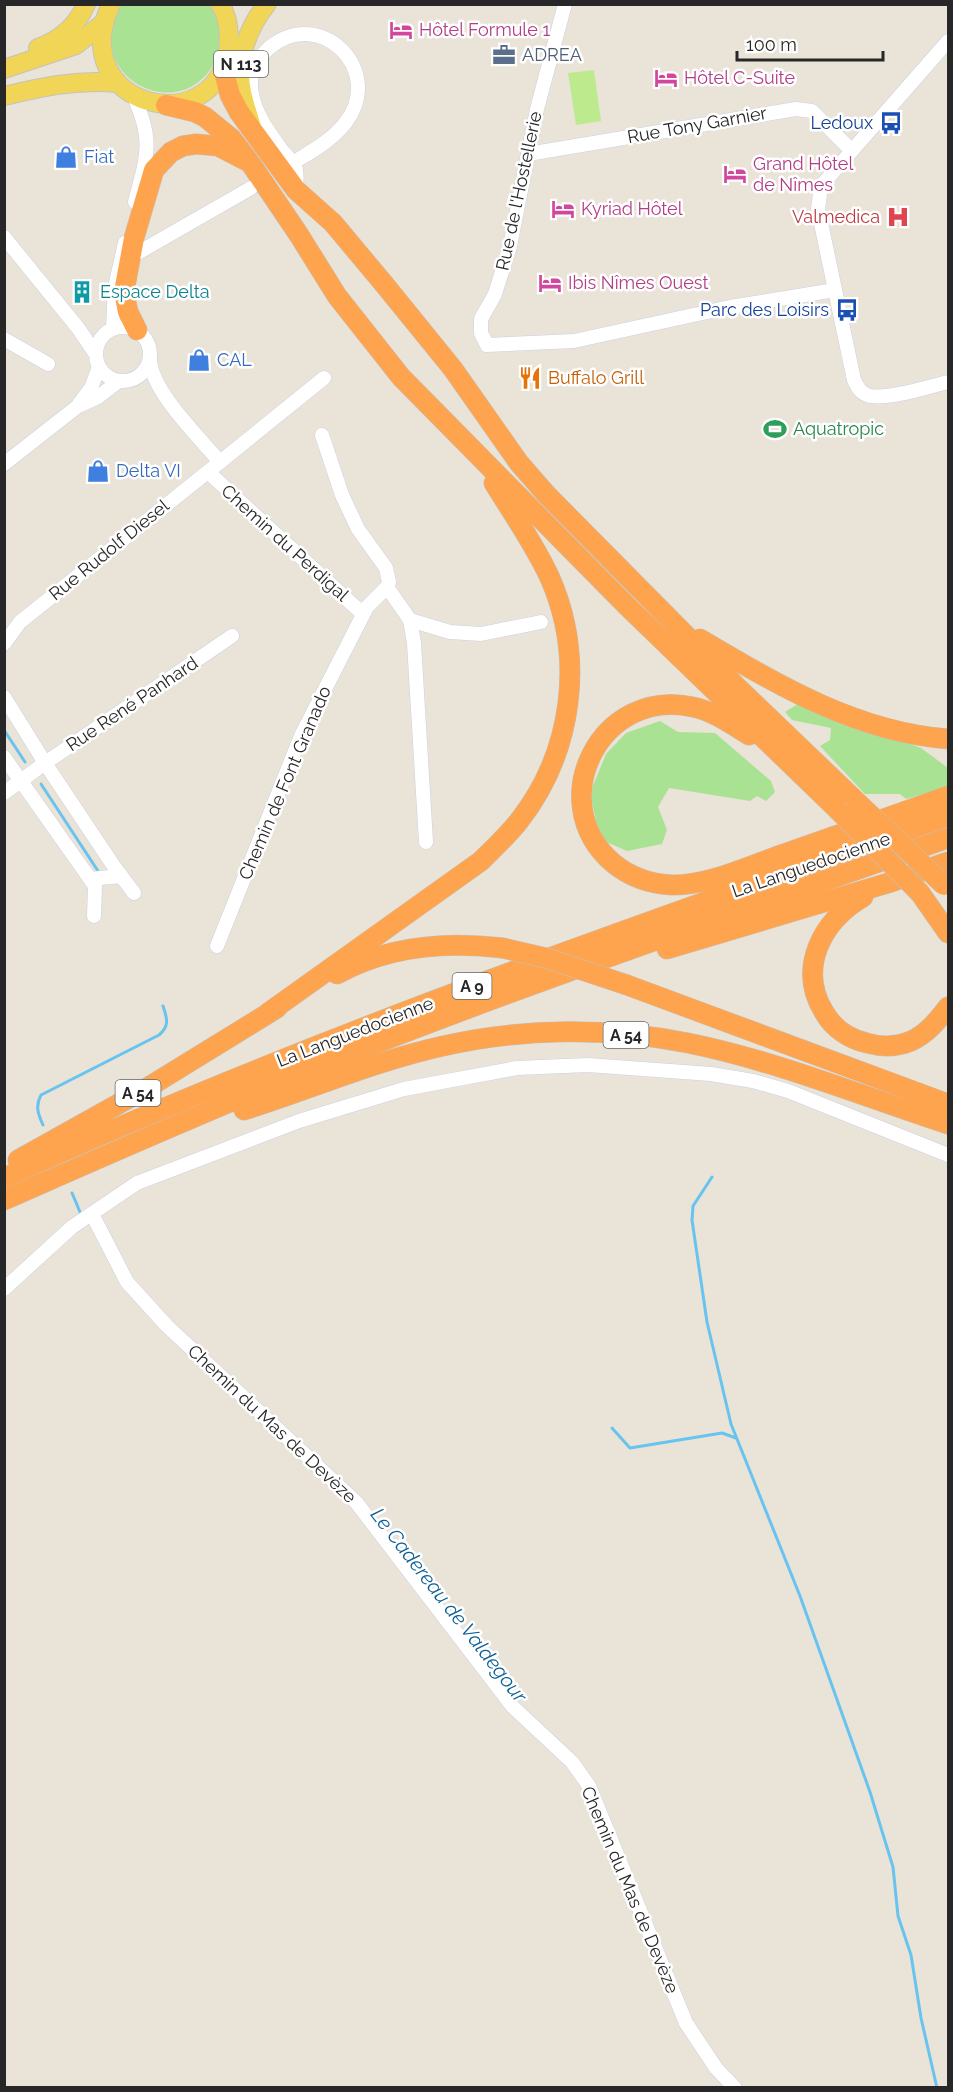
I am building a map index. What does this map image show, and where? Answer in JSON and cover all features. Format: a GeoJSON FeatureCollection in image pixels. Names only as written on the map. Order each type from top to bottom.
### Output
{"type":"FeatureCollection","features":[{"type":"Feature","properties":{"kind":"highway"},"geometry":{"type":"LineString","coordinates":[[223,68],[230,95],[239,112],[253,128],[296,190],[333,223],[414,321],[453,369],[519,463],[540,487],[737,687],[946,887]]}},
{"type":"Feature","properties":{"kind":"highway"},"geometry":{"type":"LineString","coordinates":[[166,105],[195,112],[219,126],[232,139],[299,235],[337,296],[401,377],[628,607],[920,892],[948,916]]}},
{"type":"Feature","properties":{"kind":"highway"},"geometry":{"type":"LineString","coordinates":[[137,330],[128,312],[124,292],[125,260],[150,180],[159,162],[171,152],[190,145],[211,145],[225,149],[251,164]]}},
{"type":"Feature","properties":{"kind":"highway"},"geometry":{"type":"LineString","coordinates":[[268,1013],[481,861],[506,836],[529,807],[555,758],[564,727],[570,690],[570,650],[564,619],[540,557],[473,450]]}},
{"type":"Feature","properties":{"kind":"highway"},"geometry":{"type":"LineString","coordinates":[[666,615],[692,635],[768,679],[819,705],[895,730],[948,739]]}},
{"type":"Feature","properties":{"kind":"highway"},"geometry":{"type":"LineString","coordinates":[[780,754],[720,717],[693,707],[666,704],[653,705],[637,711],[608,729],[588,759],[584,771],[582,796],[583,811],[592,837],[607,858],[639,879],[662,884],[689,884],[728,873],[948,796]]}},
{"type":"Feature","properties":{"kind":"highway","name":"La Languedocienne"},"geometry":{"type":"LineString","coordinates":[[4,1178],[133,1120],[459,991],[948,816]]}},
{"type":"Feature","properties":{"kind":"highway","name":"La Languedocienne"},"geometry":{"type":"LineString","coordinates":[[4,1200],[191,1118],[330,1062],[532,985],[948,838]]}},
{"type":"Feature","properties":{"kind":"highway"},"geometry":{"type":"LineString","coordinates":[[532,985],[697,941],[888,883],[948,862]]}},
{"type":"Feature","properties":{"kind":"highway"},"geometry":{"type":"LineString","coordinates":[[888,883],[849,905],[835,917],[823,935],[811,967],[813,986],[819,1004],[826,1017],[847,1036],[878,1047],[912,1041],[930,1029],[948,1007]]}},
{"type":"Feature","properties":{"kind":"highway"},"geometry":{"type":"LineString","coordinates":[[920,892],[948,933]]}},
{"type":"Feature","properties":{"kind":"highway","name":"A 54"},"geometry":{"type":"LineString","coordinates":[[4,1167],[147,1088],[268,1013],[342,971],[391,953],[420,947],[454,945],[503,948],[546,958],[627,985],[948,1104]]}},
{"type":"Feature","properties":{"kind":"highway","name":"A 54"},"geometry":{"type":"LineString","coordinates":[[191,1118],[245,1110],[376,1064],[446,1045],[500,1036],[576,1033],[651,1038],[725,1052],[778,1067],[948,1124]]}},
{"type":"Feature","properties":{"kind":"main road"},"geometry":{"type":"LineString","coordinates":[[4,63],[48,44],[69,30],[81,17],[86,4]]}},
{"type":"Feature","properties":{"kind":"main road"},"geometry":{"type":"LineString","coordinates":[[110,5],[102,24],[100,43],[106,66],[117,83],[134,97],[166,105],[196,97],[219,76],[227,58],[230,38],[228,22],[220,4]]}},
{"type":"Feature","properties":{"kind":"main road"},"geometry":{"type":"LineString","coordinates":[[230,38],[238,22],[252,4]]}},
{"type":"Feature","properties":{"kind":"main road","name":"N 113"},"geometry":{"type":"LineString","coordinates":[[253,128],[241,91],[241,64],[252,25],[267,4]]}},
{"type":"Feature","properties":{"kind":"main road"},"geometry":{"type":"LineString","coordinates":[[4,69],[76,45],[102,24]]}},
{"type":"Feature","properties":{"kind":"main road"},"geometry":{"type":"LineString","coordinates":[[4,96],[46,86],[86,81],[117,83]]}},
{"type":"Feature","properties":{"kind":"street","name":"Rue de l'Hostellerie"},"geometry":{"type":"LineString","coordinates":[[565,4],[546,72],[510,246],[495,294],[481,319],[481,333],[487,345],[574,341],[730,307],[835,290]]}},
{"type":"Feature","properties":{"kind":"street"},"geometry":{"type":"LineString","coordinates":[[296,190],[296,168],[270,136],[255,108],[251,78],[264,52],[277,41],[296,34],[311,34],[327,38],[342,48],[356,76],[357,91],[354,107],[346,123],[319,148],[299,159]]}},
{"type":"Feature","properties":{"kind":"street"},"geometry":{"type":"LineString","coordinates":[[948,41],[850,150],[821,187],[818,196],[818,209],[854,380],[858,388],[867,396],[881,397],[948,382]]}},
{"type":"Feature","properties":{"kind":"street"},"geometry":{"type":"LineString","coordinates":[[78,406],[92,388],[97,360],[96,346],[108,331],[115,287],[125,260],[145,162],[148,142],[146,129],[134,97]]}},
{"type":"Feature","properties":{"kind":"street","name":"Rue Tony Garnier"},"geometry":{"type":"LineString","coordinates":[[528,154],[796,109],[812,111],[850,150]]}},
{"type":"Feature","properties":{"kind":"street"},"geometry":{"type":"LineString","coordinates":[[125,260],[251,188]]}},
{"type":"Feature","properties":{"kind":"street"},"geometry":{"type":"LineString","coordinates":[[4,237],[78,328],[111,378],[119,381]]}},
{"type":"Feature","properties":{"kind":"street"},"geometry":{"type":"LineString","coordinates":[[78,328],[90,333],[108,331],[121,326],[137,330],[148,342],[150,370],[160,390],[220,462]]}},
{"type":"Feature","properties":{"kind":"street"},"geometry":{"type":"LineString","coordinates":[[4,339],[48,364]]}},
{"type":"Feature","properties":{"kind":"street"},"geometry":{"type":"LineString","coordinates":[[4,464],[78,406],[98,397],[119,381],[135,378],[147,368],[150,359]]}},
{"type":"Feature","properties":{"kind":"street"},"geometry":{"type":"LineString","coordinates":[[135,378],[160,390]]}},
{"type":"Feature","properties":{"kind":"street","name":"Rue Rudolf Diesel"},"geometry":{"type":"LineString","coordinates":[[4,644],[20,622],[324,378]]}},
{"type":"Feature","properties":{"kind":"street"},"geometry":{"type":"LineString","coordinates":[[322,435],[342,495],[358,529],[386,568],[389,576],[387,587],[410,620],[414,643],[426,842]]}},
{"type":"Feature","properties":{"kind":"street","name":"Chemin du Perdigal"},"geometry":{"type":"LineString","coordinates":[[208,472],[363,614]]}},
{"type":"Feature","properties":{"kind":"street","name":"Chemin de Font Granado"},"geometry":{"type":"LineString","coordinates":[[217,946],[301,736],[367,607],[387,587]]}},
{"type":"Feature","properties":{"kind":"street"},"geometry":{"type":"LineString","coordinates":[[410,620],[450,632],[481,634],[542,622]]}},
{"type":"Feature","properties":{"kind":"street"},"geometry":{"type":"LineString","coordinates":[[4,626],[20,622]]}},
{"type":"Feature","properties":{"kind":"street","name":"Rue René Panhard"},"geometry":{"type":"LineString","coordinates":[[4,793],[232,636]]}},
{"type":"Feature","properties":{"kind":"street"},"geometry":{"type":"LineString","coordinates":[[4,697],[45,763],[134,893]]}},
{"type":"Feature","properties":{"kind":"street"},"geometry":{"type":"LineString","coordinates":[[4,757],[95,886],[94,916]]}},
{"type":"Feature","properties":{"kind":"street"},"geometry":{"type":"LineString","coordinates":[[90,879],[121,876]]}},
{"type":"Feature","properties":{"kind":"street"},"geometry":{"type":"LineString","coordinates":[[4,1289],[72,1227],[137,1183],[299,1121],[404,1089],[517,1068],[588,1065],[711,1074],[753,1081],[798,1095],[948,1155]]}},
{"type":"Feature","properties":{"kind":"street","name":"Chemin du Mas de Devèze"},"geometry":{"type":"LineString","coordinates":[[93,1214],[127,1282],[167,1326],[356,1502],[513,1707],[572,1762],[589,1786],[686,2023],[716,2068],[735,2088]]}},
{"type":"Feature","properties":{"kind":"green space"},"geometry":{"type":"Polygon","coordinates":[[[122,4],[209,5],[218,23],[221,43],[217,57],[202,79],[182,90],[161,92],[140,86],[123,72],[113,53],[112,30],[122,4]]]}},
{"type":"Feature","properties":{"kind":"green space"},"geometry":{"type":"Polygon","coordinates":[[[594,70],[601,121],[576,125],[568,73],[594,70]]]}},
{"type":"Feature","properties":{"kind":"green space"},"geometry":{"type":"Polygon","coordinates":[[[798,704],[921,748],[948,768],[948,787],[906,799],[900,794],[865,794],[820,746],[830,740],[831,728],[792,720],[785,712],[798,704]]]}},
{"type":"Feature","properties":{"kind":"green space"},"geometry":{"type":"Polygon","coordinates":[[[660,721],[678,732],[715,733],[771,781],[775,792],[766,801],[757,796],[750,801],[669,788],[658,807],[667,830],[662,844],[627,851],[600,839],[590,793],[606,754],[626,733],[660,721]]]}},
{"type":"Feature","properties":{"kind":"waterway"},"geometry":{"type":"LineString","coordinates":[[4,730],[25,762]]}},
{"type":"Feature","properties":{"kind":"waterway"},"geometry":{"type":"LineString","coordinates":[[41,784],[98,871]]}},
{"type":"Feature","properties":{"kind":"waterway","name":"Le Cadereau de Valdegour"},"geometry":{"type":"LineString","coordinates":[[43,1125],[38,1110],[41,1095],[159,1035],[167,1022],[163,1006]]}},
{"type":"Feature","properties":{"kind":"waterway"},"geometry":{"type":"LineString","coordinates":[[712,1177],[693,1206],[692,1220],[707,1322],[731,1424],[800,1596],[870,1792],[893,1867],[898,1916],[911,1955],[921,2018],[937,2088]]}},
{"type":"Feature","properties":{"kind":"waterway"},"geometry":{"type":"LineString","coordinates":[[72,1193],[80,1212]]}},
{"type":"Feature","properties":{"kind":"waterway"},"geometry":{"type":"LineString","coordinates":[[612,1428],[630,1448],[722,1433],[736,1438]]}},
{"type":"Feature","properties":{"kind":"place","name":"Hôtel Formule 1"},"geometry":{"type":"Point","coordinates":[401,30]}},
{"type":"Feature","properties":{"kind":"place","name":"ADREA"},"geometry":{"type":"Point","coordinates":[504,55]}},
{"type":"Feature","properties":{"kind":"place","name":"Hôtel C-Suite"},"geometry":{"type":"Point","coordinates":[666,78]}},
{"type":"Feature","properties":{"kind":"place","name":"Ledoux"},"geometry":{"type":"Point","coordinates":[891,123]}},
{"type":"Feature","properties":{"kind":"place","name":"Fiat"},"geometry":{"type":"Point","coordinates":[66,157]}},
{"type":"Feature","properties":{"kind":"place","name":"Grand Hôtel de Nîmes"},"geometry":{"type":"Point","coordinates":[735,174]}},
{"type":"Feature","properties":{"kind":"place","name":"Kyriad Hôtel"},"geometry":{"type":"Point","coordinates":[563,209]}},
{"type":"Feature","properties":{"kind":"place","name":"Valmedica"},"geometry":{"type":"Point","coordinates":[898,217]}},
{"type":"Feature","properties":{"kind":"place","name":"Ibis Nîmes Ouest"},"geometry":{"type":"Point","coordinates":[550,283]}},
{"type":"Feature","properties":{"kind":"place","name":"Espace Delta"},"geometry":{"type":"Point","coordinates":[82,292]}},
{"type":"Feature","properties":{"kind":"place","name":"Parc des Loisirs"},"geometry":{"type":"Point","coordinates":[847,310]}},
{"type":"Feature","properties":{"kind":"place","name":"CAL"},"geometry":{"type":"Point","coordinates":[199,360]}},
{"type":"Feature","properties":{"kind":"place","name":"Buffalo Grill"},"geometry":{"type":"Point","coordinates":[530,378]}},
{"type":"Feature","properties":{"kind":"place","name":"Aquatropic"},"geometry":{"type":"Point","coordinates":[775,429]}},
{"type":"Feature","properties":{"kind":"place","name":"Delta VI"},"geometry":{"type":"Point","coordinates":[98,471]}}]}
